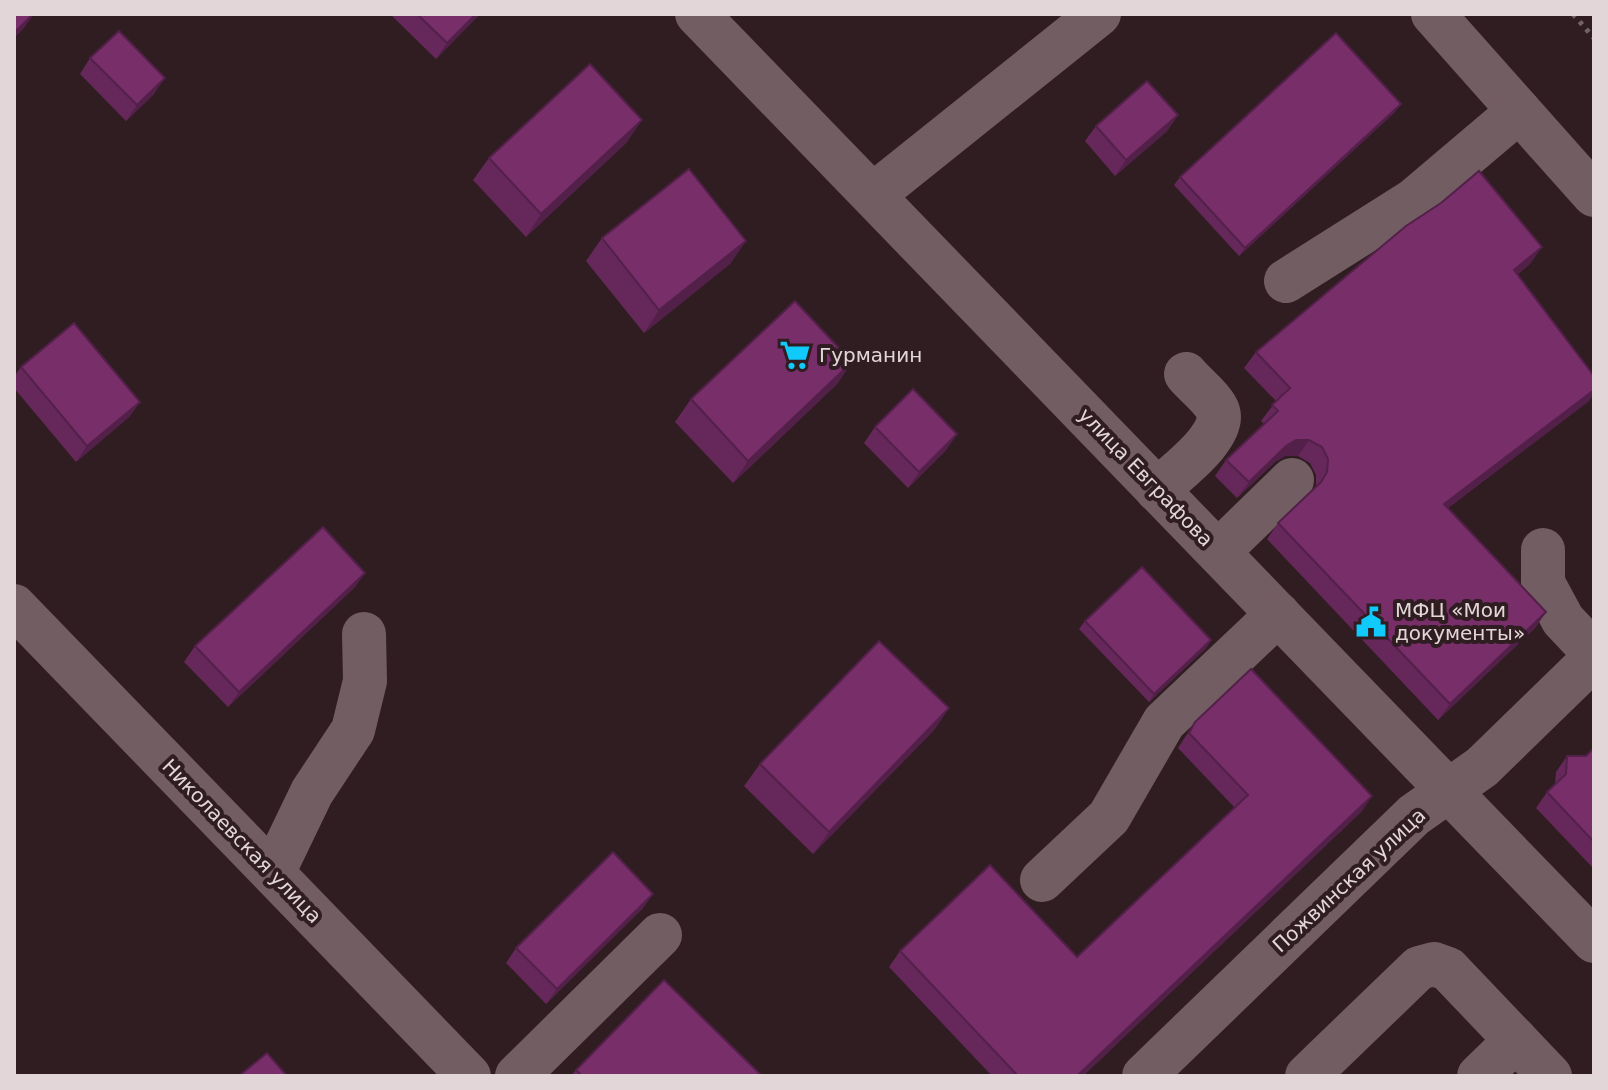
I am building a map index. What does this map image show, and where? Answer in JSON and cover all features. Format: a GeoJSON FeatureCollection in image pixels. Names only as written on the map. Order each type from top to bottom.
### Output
{"type":"FeatureCollection","features":[{"type":"Feature","properties":{"kind":"street","name":"улица Евграфова"},"geometry":{"type":"LineString","coordinates":[[697,14],[1594,941]]}},
{"type":"Feature","properties":{"kind":"street"},"geometry":{"type":"LineString","coordinates":[[873,195],[1099,14]]}},
{"type":"Feature","properties":{"kind":"street"},"geometry":{"type":"LineString","coordinates":[[1433,14],[1594,195]]}},
{"type":"Feature","properties":{"kind":"street"},"geometry":{"type":"LineString","coordinates":[[1286,281],[1414,200],[1519,111]]}},
{"type":"Feature","properties":{"kind":"street"},"geometry":{"type":"LineString","coordinates":[[1157,490],[1213,438],[1219,424],[1218,409],[1186,374]]}},
{"type":"Feature","properties":{"kind":"street"},"geometry":{"type":"LineString","coordinates":[[1218,552],[1292,480]]}},
{"type":"Feature","properties":{"kind":"street"},"geometry":{"type":"LineString","coordinates":[[1543,550],[1543,583],[1563,620],[1594,656]]}},
{"type":"Feature","properties":{"kind":"street","name":"Николаевская улица"},"geometry":{"type":"LineString","coordinates":[[14,606],[469,1076]]}},
{"type":"Feature","properties":{"kind":"street"},"geometry":{"type":"LineString","coordinates":[[1042,880],[1109,817],[1164,722],[1278,614]]}},
{"type":"Feature","properties":{"kind":"street"},"geometry":{"type":"LineString","coordinates":[[273,873],[312,792],[353,730],[365,681],[364,634]]}},
{"type":"Feature","properties":{"kind":"street","name":"Пожвинская улица"},"geometry":{"type":"LineString","coordinates":[[1159,1071],[1414,815],[1482,767],[1594,656]]}},
{"type":"Feature","properties":{"kind":"street"},"geometry":{"type":"LineString","coordinates":[[517,1076],[660,935]]}},
{"type":"Feature","properties":{"kind":"street"},"geometry":{"type":"LineString","coordinates":[[1307,1076],[1419,968],[1434,964],[1448,969],[1550,1076]]}},
{"type":"Feature","properties":{"kind":"street"},"geometry":{"type":"LineString","coordinates":[[1479,1076],[1516,1040]]}},
{"type":"Feature","properties":{"kind":"path"},"geometry":{"type":"LineString","coordinates":[[1573,14],[1594,38]]}},
{"type":"Feature","properties":{"kind":"building"},"geometry":{"type":"Polygon","coordinates":[[[14,14],[33,14],[14,33],[14,14]]]}},
{"type":"Feature","properties":{"kind":"building"},"geometry":{"type":"Polygon","coordinates":[[[417,14],[476,14],[447,43],[417,14]]]}},
{"type":"Feature","properties":{"kind":"building"},"geometry":{"type":"Polygon","coordinates":[[[119,31],[165,78],[137,105],[90,58],[119,31]]]}},
{"type":"Feature","properties":{"kind":"building"},"geometry":{"type":"Polygon","coordinates":[[[1336,33],[1401,104],[1245,248],[1180,177],[1336,33]]]}},
{"type":"Feature","properties":{"kind":"building"},"geometry":{"type":"Polygon","coordinates":[[[590,64],[642,120],[541,214],[489,158],[590,64]]]}},
{"type":"Feature","properties":{"kind":"building"},"geometry":{"type":"Polygon","coordinates":[[[1147,81],[1178,115],[1126,160],[1096,126],[1147,81]]]}},
{"type":"Feature","properties":{"kind":"building"},"geometry":{"type":"Polygon","coordinates":[[[689,169],[746,241],[659,310],[602,238],[689,169]]]}},
{"type":"Feature","properties":{"kind":"building"},"geometry":{"type":"Polygon","coordinates":[[[1479,171],[1542,247],[1514,270],[1594,376],[1594,390],[1444,504],[1546,612],[1450,704],[1278,523],[1321,482],[1327,472],[1328,459],[1322,447],[1309,440],[1296,440],[1249,482],[1226,460],[1278,411],[1272,405],[1290,388],[1256,352],[1406,226],[1441,203],[1479,171]]]}},
{"type":"Feature","properties":{"kind":"building"},"geometry":{"type":"Polygon","coordinates":[[[795,301],[852,362],[748,461],[691,399],[795,301]]]}},
{"type":"Feature","properties":{"kind":"building"},"geometry":{"type":"Polygon","coordinates":[[[74,323],[140,402],[87,446],[21,367],[74,323]]]}},
{"type":"Feature","properties":{"kind":"building"},"geometry":{"type":"Polygon","coordinates":[[[913,389],[957,434],[919,472],[875,427],[913,389]]]}},
{"type":"Feature","properties":{"kind":"building"},"geometry":{"type":"Polygon","coordinates":[[[323,527],[365,573],[239,692],[195,646],[323,527]]]}},
{"type":"Feature","properties":{"kind":"building"},"geometry":{"type":"Polygon","coordinates":[[[1142,567],[1211,640],[1154,694],[1085,621],[1142,567]]]}},
{"type":"Feature","properties":{"kind":"building"},"geometry":{"type":"Polygon","coordinates":[[[879,641],[949,708],[829,832],[760,764],[879,641]]]}},
{"type":"Feature","properties":{"kind":"building"},"geometry":{"type":"Polygon","coordinates":[[[1251,669],[1372,796],[1077,1076],[1018,1076],[900,951],[990,865],[1077,957],[1248,795],[1189,733],[1195,722],[1251,669]]]}},
{"type":"Feature","properties":{"kind":"building"},"geometry":{"type":"Polygon","coordinates":[[[1594,748],[1594,842],[1547,792],[1566,774],[1567,756],[1586,756],[1594,748]]]}},
{"type":"Feature","properties":{"kind":"building"},"geometry":{"type":"Polygon","coordinates":[[[613,852],[653,894],[557,989],[516,948],[613,852]]]}},
{"type":"Feature","properties":{"kind":"building"},"geometry":{"type":"Polygon","coordinates":[[[664,980],[762,1076],[582,1076],[576,1070],[664,980]]]}},
{"type":"Feature","properties":{"kind":"building"},"geometry":{"type":"Polygon","coordinates":[[[267,1053],[287,1076],[239,1076],[267,1053]]]}},
{"type":"Feature","properties":{"kind":"place","name":"Гурманин"},"geometry":{"type":"Point","coordinates":[795,355]}},
{"type":"Feature","properties":{"kind":"place","name":"МФЦ «Мои документы»"},"geometry":{"type":"Point","coordinates":[1371,622]}}]}
